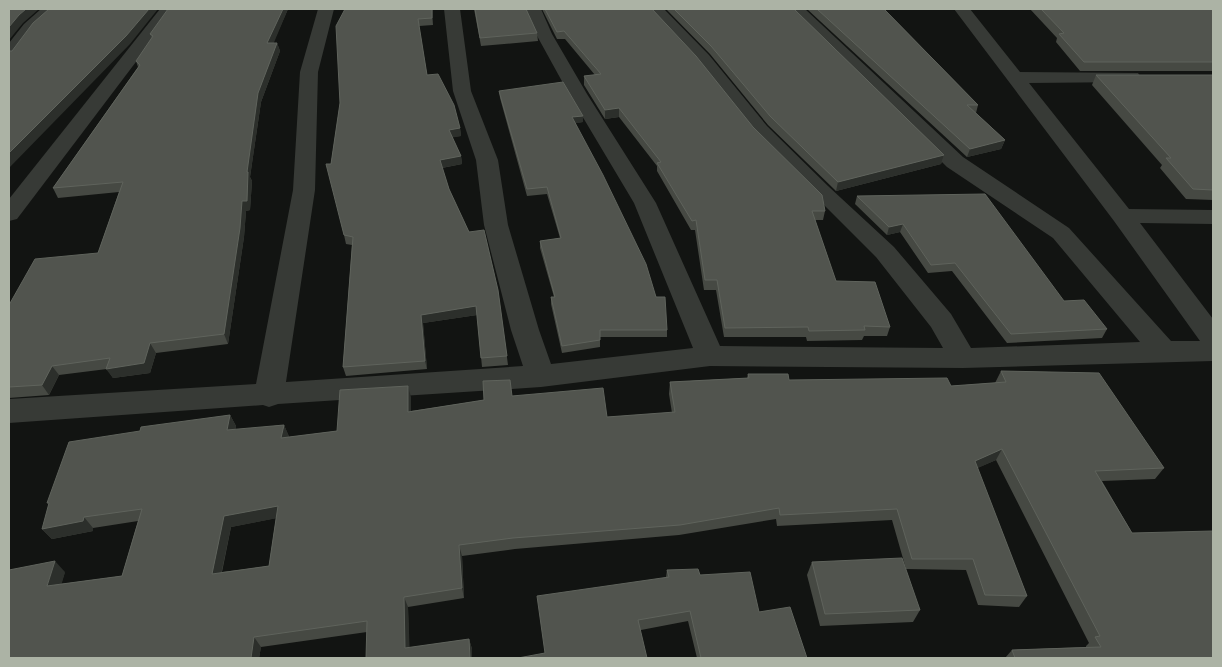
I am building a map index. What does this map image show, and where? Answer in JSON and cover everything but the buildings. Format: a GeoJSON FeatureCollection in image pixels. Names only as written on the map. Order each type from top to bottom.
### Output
{"type":"FeatureCollection","features":[{"type":"Feature","properties":{"kind":"street"},"geometry":{"type":"LineString","coordinates":[[9,54],[30,27],[50,9]]}},
{"type":"Feature","properties":{"kind":"street"},"geometry":{"type":"LineString","coordinates":[[9,214],[168,9]]}},
{"type":"Feature","properties":{"kind":"street"},"geometry":{"type":"LineString","coordinates":[[269,396],[304,190],[309,72],[326,9]]}},
{"type":"Feature","properties":{"kind":"street"},"geometry":{"type":"LineString","coordinates":[[452,9],[462,91],[487,160],[496,225],[525,330],[542,376]]}},
{"type":"Feature","properties":{"kind":"street"},"geometry":{"type":"LineString","coordinates":[[533,9],[544,34],[573,85],[645,203],[710,356]]}},
{"type":"Feature","properties":{"kind":"street"},"geometry":{"type":"LineString","coordinates":[[655,9],[704,59],[760,130],[820,191],[885,252],[941,321],[963,358]]}},
{"type":"Feature","properties":{"kind":"street"},"geometry":{"type":"LineString","coordinates":[[796,9],[956,162],[1061,233],[1164,351]]}},
{"type":"Feature","properties":{"kind":"street"},"geometry":{"type":"LineString","coordinates":[[962,9],[1122,216],[1213,338]]}},
{"type":"Feature","properties":{"kind":"street"},"geometry":{"type":"LineString","coordinates":[[1014,78],[1154,77]]}},
{"type":"Feature","properties":{"kind":"street"},"geometry":{"type":"LineString","coordinates":[[1122,216],[1213,217]]}},
{"type":"Feature","properties":{"kind":"street"},"geometry":{"type":"LineString","coordinates":[[9,412],[269,396],[542,376],[710,356],[963,358],[1213,351]]}}]}
